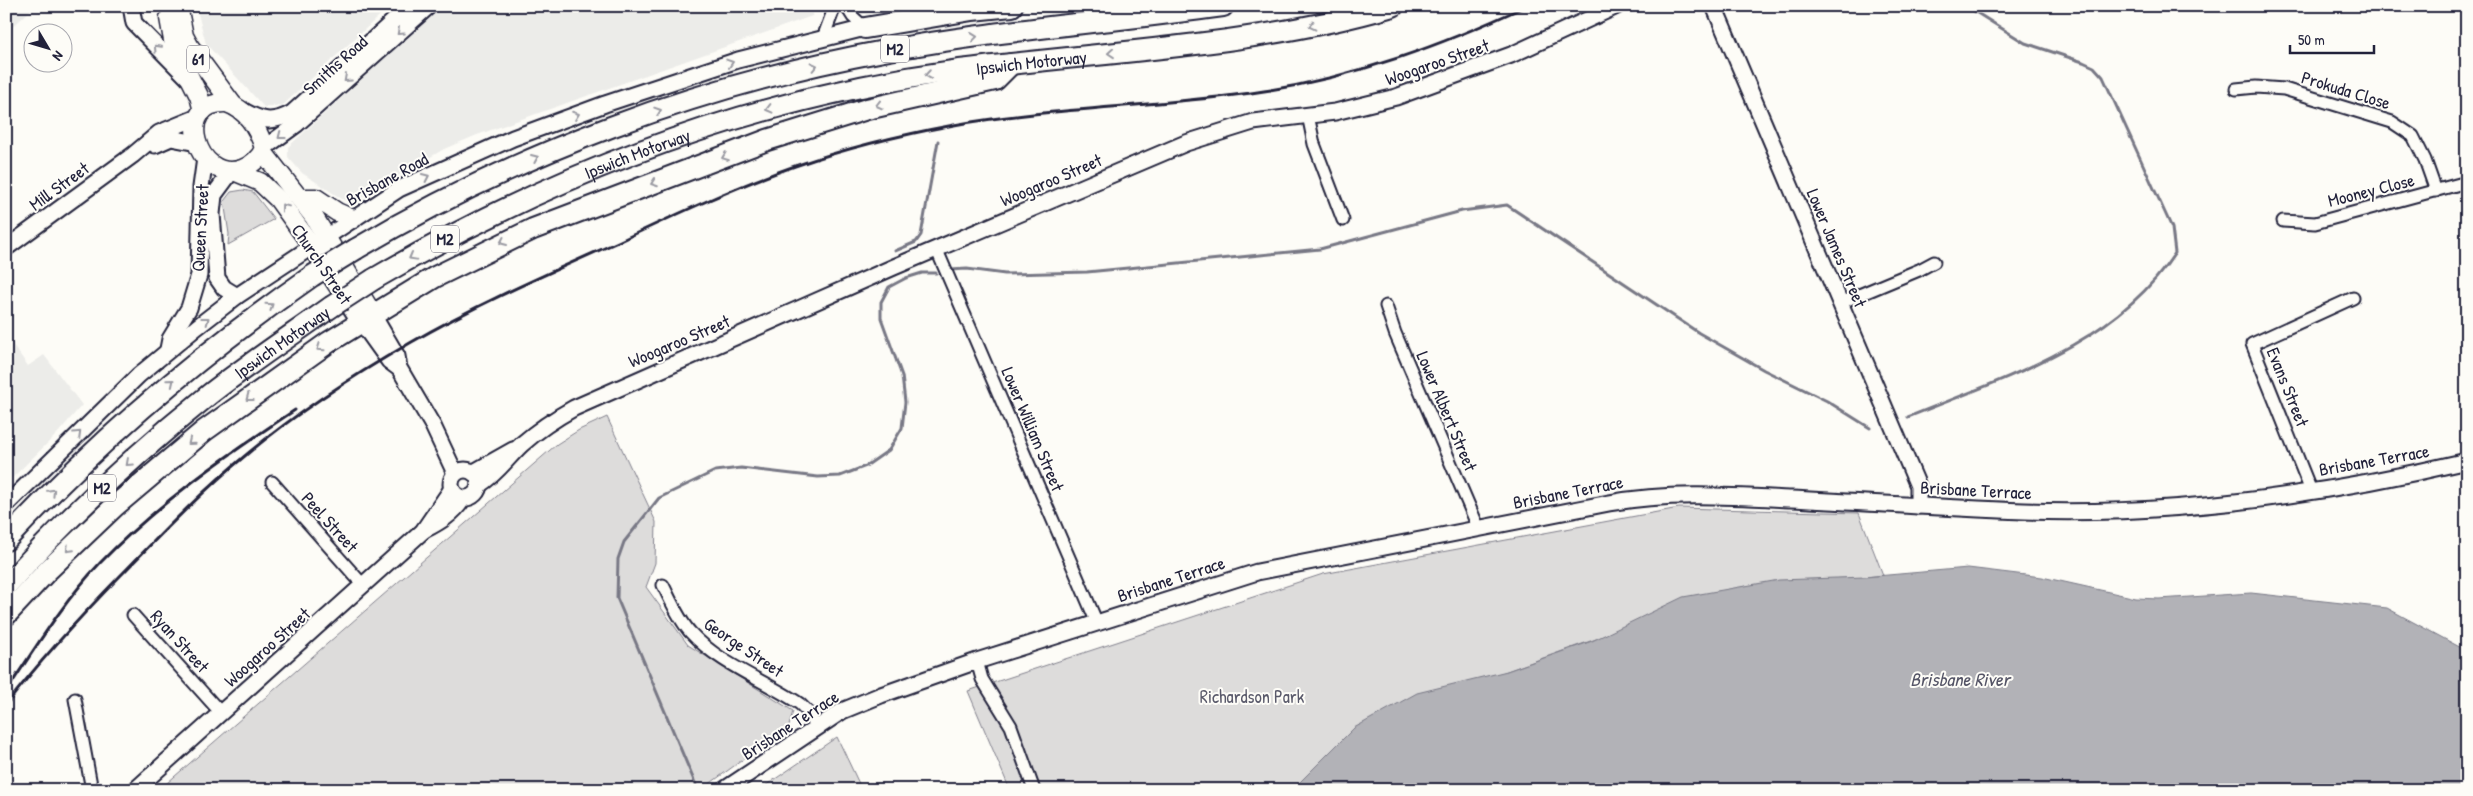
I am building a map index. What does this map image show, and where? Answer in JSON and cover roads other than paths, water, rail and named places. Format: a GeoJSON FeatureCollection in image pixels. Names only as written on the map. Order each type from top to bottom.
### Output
{"type":"FeatureCollection","features":[{"type":"Feature","properties":{"kind":"highway"},"geometry":{"type":"LineString","coordinates":[[865,28],[972,10],[1012,6]]}},
{"type":"Feature","properties":{"kind":"highway","name":"Ipswich Motorway"},"geometry":{"type":"LineString","coordinates":[[6,540],[55,489],[160,391],[246,322],[312,276],[356,249],[490,178],[612,126],[708,94],[808,67],[939,41],[1223,6]]}},
{"type":"Feature","properties":{"kind":"highway","name":"Ipswich Motorway"},"geometry":{"type":"LineString","coordinates":[[6,586],[66,522],[168,429],[224,384],[331,307],[374,279],[477,222],[591,170],[686,134],[766,110],[898,80],[1011,64],[1160,49],[1255,36],[1306,27],[1393,6]]}},
{"type":"Feature","properties":{"kind":"highway"},"geometry":{"type":"LineString","coordinates":[[6,615],[81,538],[142,482],[269,383],[367,318],[467,259],[580,210],[820,122],[922,94],[995,80],[1011,64]]}},
{"type":"Feature","properties":{"kind":"main road"},"geometry":{"type":"LineString","coordinates":[[131,6],[134,24],[192,82]]}},
{"type":"Feature","properties":{"kind":"main road","name":"61"},"geometry":{"type":"LineString","coordinates":[[167,6],[174,46],[192,82],[200,114],[194,130],[201,150]]}},
{"type":"Feature","properties":{"kind":"main road","name":"61"},"geometry":{"type":"LineString","coordinates":[[178,6],[184,36],[190,48],[256,128],[263,150]]}},
{"type":"Feature","properties":{"kind":"main road","name":"Smiths Road"},"geometry":{"type":"LineString","coordinates":[[237,107],[264,121],[278,120],[292,113],[410,6]]}},
{"type":"Feature","properties":{"kind":"main road","name":"Smiths Road"},"geometry":{"type":"LineString","coordinates":[[263,150],[297,124],[429,6]]}},
{"type":"Feature","properties":{"kind":"main road","name":"Woogaroo Street"},"geometry":{"type":"LineString","coordinates":[[476,479],[551,422],[587,401],[936,248],[1186,143],[1253,122],[1368,105],[1432,85],[1547,40],[1617,6]]}},
{"type":"Feature","properties":{"kind":"main road","name":"Lower James Street"},"geometry":{"type":"LineString","coordinates":[[1714,6],[1918,486],[1918,506]]}},
{"type":"Feature","properties":{"kind":"main road","name":"Brisbane Road"},"geometry":{"type":"LineString","coordinates":[[6,506],[106,407],[168,351],[238,296],[399,189],[513,138],[711,69],[865,28]]}},
{"type":"Feature","properties":{"kind":"main road"},"geometry":{"type":"LineString","coordinates":[[200,114],[209,106],[220,102],[237,107]]}},
{"type":"Feature","properties":{"kind":"main road","name":"Mill Street"},"geometry":{"type":"LineString","coordinates":[[6,248],[133,155],[159,133],[200,114]]}},
{"type":"Feature","properties":{"kind":"main road","name":"Mill Street"},"geometry":{"type":"LineString","coordinates":[[133,155],[171,138],[201,150]]}},
{"type":"Feature","properties":{"kind":"main road"},"geometry":{"type":"LineString","coordinates":[[201,150],[216,168],[233,172],[252,164],[263,150]]}},
{"type":"Feature","properties":{"kind":"main road","name":"Queen Street"},"geometry":{"type":"LineString","coordinates":[[168,351],[170,339],[189,308],[199,275],[201,150]]}},
{"type":"Feature","properties":{"kind":"main road","name":"Church Street"},"geometry":{"type":"LineString","coordinates":[[263,150],[301,198],[319,242],[367,318],[389,361],[399,368],[433,426],[455,473]]}},
{"type":"Feature","properties":{"kind":"main road","name":"Church Street"},"geometry":{"type":"LineString","coordinates":[[233,172],[260,182],[271,191],[319,242]]}},
{"type":"Feature","properties":{"kind":"main road","name":"Queen Street"},"geometry":{"type":"LineString","coordinates":[[233,172],[214,195],[212,214],[217,278],[224,288],[238,296]]}},
{"type":"Feature","properties":{"kind":"main road"},"geometry":{"type":"LineString","coordinates":[[301,198],[316,198],[338,212],[353,218]]}},
{"type":"Feature","properties":{"kind":"main road","name":"Brisbane Terrace"},"geometry":{"type":"LineString","coordinates":[[724,790],[816,728],[861,702],[976,661],[1258,572],[1609,503],[1659,496],[1720,496],[2025,511],[2142,510],[2311,491],[2467,461]]}},
{"type":"Feature","properties":{"kind":"main road"},"geometry":{"type":"LineString","coordinates":[[464,470],[476,479],[476,494],[457,494],[450,481],[455,473],[464,470]]}},
{"type":"Feature","properties":{"kind":"main road","name":"Woogaroo Street"},"geometry":{"type":"LineString","coordinates":[[135,790],[423,531],[442,521],[456,508],[457,494]]}},
{"type":"Feature","properties":{"kind":"street"},"geometry":{"type":"LineString","coordinates":[[823,38],[835,6]]}},
{"type":"Feature","properties":{"kind":"street"},"geometry":{"type":"LineString","coordinates":[[846,6],[853,17],[865,28]]}},
{"type":"Feature","properties":{"kind":"street","name":"Prokuda Close"},"geometry":{"type":"LineString","coordinates":[[2236,89],[2256,86],[2284,89],[2392,122],[2413,136],[2425,160],[2436,191]]}},
{"type":"Feature","properties":{"kind":"street"},"geometry":{"type":"LineString","coordinates":[[1308,115],[1314,144],[1343,220]]}},
{"type":"Feature","properties":{"kind":"street","name":"Mooney Close"},"geometry":{"type":"LineString","coordinates":[[2283,221],[2315,223],[2467,182]]}},
{"type":"Feature","properties":{"kind":"street","name":"Lower William Street"},"geometry":{"type":"LineString","coordinates":[[936,248],[1097,622]]}},
{"type":"Feature","properties":{"kind":"street"},"geometry":{"type":"LineString","coordinates":[[1840,303],[1934,262]]}},
{"type":"Feature","properties":{"kind":"street","name":"Evans Street"},"geometry":{"type":"LineString","coordinates":[[2311,491],[2252,344],[2353,298]]}},
{"type":"Feature","properties":{"kind":"street","name":"Lower Albert Street"},"geometry":{"type":"LineString","coordinates":[[1386,306],[1395,333],[1479,529]]}},
{"type":"Feature","properties":{"kind":"street","name":"Peel Street"},"geometry":{"type":"LineString","coordinates":[[272,482],[363,585]]}},
{"type":"Feature","properties":{"kind":"street","name":"George Street"},"geometry":{"type":"LineString","coordinates":[[662,586],[680,618],[699,641],[741,669],[800,704],[808,712],[816,728]]}},
{"type":"Feature","properties":{"kind":"street","name":"Ryan Street"},"geometry":{"type":"LineString","coordinates":[[133,616],[221,713]]}},
{"type":"Feature","properties":{"kind":"street"},"geometry":{"type":"LineString","coordinates":[[976,661],[982,679],[1011,726],[1034,790]]}},
{"type":"Feature","properties":{"kind":"street"},"geometry":{"type":"LineString","coordinates":[[76,699],[92,790]]}},
{"type":"Feature","properties":{"kind":"water","name":"Brisbane River"},"geometry":{"type":"Polygon","coordinates":[[[1968,568],[2042,577],[2136,598],[2159,599],[2251,593],[2387,608],[2467,651],[2467,790],[1292,790],[1354,728],[1417,693],[1507,671],[1592,641],[1683,597],[1779,580],[1865,577],[1968,568]]]}},
{"type":"Feature","properties":{"kind":"waterway"},"geometry":{"type":"LineString","coordinates":[[1908,417],[2019,372],[2090,335],[2122,312],[2151,285],[2175,253],[2172,228],[2103,77],[2094,67],[2083,62],[2025,43],[1966,6]]}},
{"type":"Feature","properties":{"kind":"waterway"},"geometry":{"type":"LineString","coordinates":[[895,251],[916,242],[921,235],[938,141]]}},
{"type":"Feature","properties":{"kind":"waterway"},"geometry":{"type":"LineString","coordinates":[[950,270],[967,269],[1005,274],[1087,272],[1320,249],[1462,211],[1507,205],[1699,333],[1764,370],[1827,401],[1870,428]]}},
{"type":"Feature","properties":{"kind":"waterway"},"geometry":{"type":"LineString","coordinates":[[698,790],[617,598],[618,559],[624,542],[659,498],[715,471],[741,468],[818,477],[840,476],[866,466],[889,450],[902,428],[905,402],[902,376],[881,318],[881,302],[889,287],[906,278],[922,273],[936,273]]}},
{"type":"Feature","properties":{"kind":"railway"},"geometry":{"type":"LineString","coordinates":[[6,705],[33,671],[91,606],[213,484],[265,439],[325,396],[389,356],[461,315],[540,277],[728,192],[815,159],[854,148],[934,129],[992,119],[1186,101],[1298,85],[1398,58],[1463,34],[1526,6]]}},
{"type":"Feature","properties":{"kind":"railway"},"geometry":{"type":"LineString","coordinates":[[6,692],[50,625],[74,593],[122,541],[193,481],[295,410]]}},
{"type":"Feature","properties":{"kind":"park label","name":"Richardson Park"},"geometry":{"type":"Point","coordinates":[1252,696]}}]}
